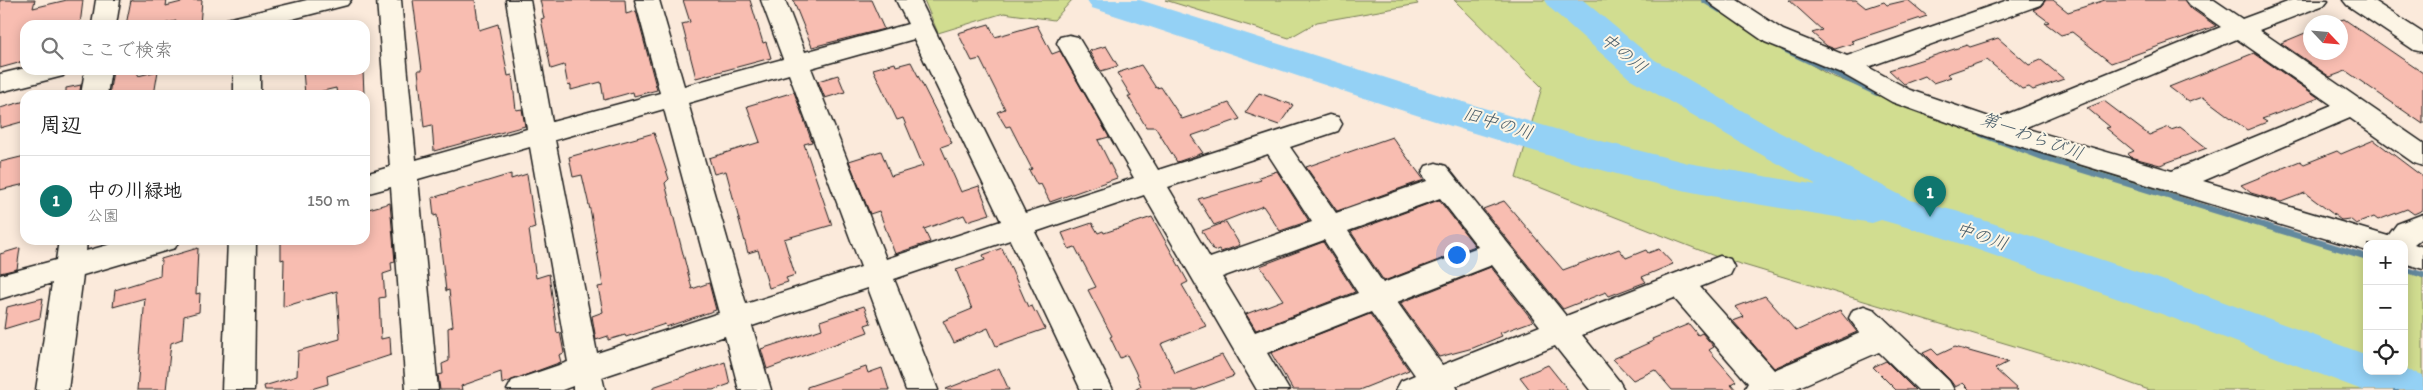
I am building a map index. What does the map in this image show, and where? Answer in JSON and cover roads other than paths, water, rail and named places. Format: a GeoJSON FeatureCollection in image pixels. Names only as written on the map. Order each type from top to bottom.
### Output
{"type":"FeatureCollection","features":[{"type":"Feature","properties":{"kind":"street"},"geometry":{"type":"LineString","coordinates":[[105,20],[108,0]]}},
{"type":"Feature","properties":{"kind":"street"},"geometry":{"type":"LineString","coordinates":[[246,18],[339,0]]}},
{"type":"Feature","properties":{"kind":"street"},"geometry":{"type":"LineString","coordinates":[[389,0],[422,390]]}},
{"type":"Feature","properties":{"kind":"street"},"geometry":{"type":"LineString","coordinates":[[518,0],[587,380]]}},
{"type":"Feature","properties":{"kind":"street"},"geometry":{"type":"LineString","coordinates":[[647,0],[676,98],[755,390]]}},
{"type":"Feature","properties":{"kind":"street"},"geometry":{"type":"LineString","coordinates":[[772,0],[922,390]]}},
{"type":"Feature","properties":{"kind":"street"},"geometry":{"type":"LineString","coordinates":[[908,0],[1097,390]]}},
{"type":"Feature","properties":{"kind":"street"},"geometry":{"type":"LineString","coordinates":[[1845,66],[2032,0]]}},
{"type":"Feature","properties":{"kind":"street"},"geometry":{"type":"LineString","coordinates":[[2198,0],[2423,156]]}},
{"type":"Feature","properties":{"kind":"street"},"geometry":{"type":"LineString","coordinates":[[1995,129],[2239,29],[2316,0]]}},
{"type":"Feature","properties":{"kind":"street"},"geometry":{"type":"LineString","coordinates":[[2355,0],[2423,44]]}},
{"type":"Feature","properties":{"kind":"street"},"geometry":{"type":"LineString","coordinates":[[1730,2],[1774,36],[1845,66],[1902,96],[1995,129],[2366,240]]}},
{"type":"Feature","properties":{"kind":"street"},"geometry":{"type":"LineString","coordinates":[[370,183],[923,28]]}},
{"type":"Feature","properties":{"kind":"street"},"geometry":{"type":"LineString","coordinates":[[1070,43],[1273,390]]}},
{"type":"Feature","properties":{"kind":"street"},"geometry":{"type":"LineString","coordinates":[[0,83],[33,75]]}},
{"type":"Feature","properties":{"kind":"street"},"geometry":{"type":"LineString","coordinates":[[95,90],[97,75]]}},
{"type":"Feature","properties":{"kind":"street"},"geometry":{"type":"LineString","coordinates":[[247,75],[247,90]]}},
{"type":"Feature","properties":{"kind":"street"},"geometry":{"type":"LineString","coordinates":[[2173,182],[2352,107]]}},
{"type":"Feature","properties":{"kind":"street"},"geometry":{"type":"LineString","coordinates":[[523,390],[587,380],[736,319],[1329,124]]}},
{"type":"Feature","properties":{"kind":"street"},"geometry":{"type":"LineString","coordinates":[[1274,143],[1376,296],[1430,387],[1720,267]]}},
{"type":"Feature","properties":{"kind":"street"},"geometry":{"type":"LineString","coordinates":[[1203,272],[1329,226],[1441,179],[1496,251],[1608,390]]}},
{"type":"Feature","properties":{"kind":"street"},"geometry":{"type":"LineString","coordinates":[[2401,240],[2407,232],[2423,225]]}},
{"type":"Feature","properties":{"kind":"street"},"geometry":{"type":"LineString","coordinates":[[0,287],[71,254],[131,245]]}},
{"type":"Feature","properties":{"kind":"street"},"geometry":{"type":"LineString","coordinates":[[238,390],[242,245]]}},
{"type":"Feature","properties":{"kind":"street"},"geometry":{"type":"LineString","coordinates":[[1247,348],[1376,296],[1496,251]]}},
{"type":"Feature","properties":{"kind":"street"},"geometry":{"type":"LineString","coordinates":[[2408,253],[2423,258]]}},
{"type":"Feature","properties":{"kind":"street"},"geometry":{"type":"LineString","coordinates":[[52,390],[71,254]]}},
{"type":"Feature","properties":{"kind":"street"},"geometry":{"type":"LineString","coordinates":[[1680,284],[1767,389],[1874,327],[1938,390]]}},
{"type":"Feature","properties":{"kind":"waterway","name":"旧中の川"},"geometry":{"type":"LineString","coordinates":[[1104,0],[1430,105],[1628,163],[1718,183],[1872,208]]}},
{"type":"Feature","properties":{"kind":"waterway","name":"中の川"},"geometry":{"type":"LineString","coordinates":[[1562,0],[1642,69],[1766,141],[1900,212],[1942,222],[2174,301],[2412,390]]}},
{"type":"Feature","properties":{"kind":"waterway","name":"第一わらび川"},"geometry":{"type":"LineString","coordinates":[[1704,0],[1720,10]]}},
{"type":"Feature","properties":{"kind":"waterway","name":"第一わらび川"},"geometry":{"type":"LineString","coordinates":[[1784,49],[1877,93]]}},
{"type":"Feature","properties":{"kind":"waterway","name":"第一わらび川"},"geometry":{"type":"LineString","coordinates":[[1981,134],[2053,161],[2363,256]]}},
{"type":"Feature","properties":{"kind":"waterway","name":"第一わらび川"},"geometry":{"type":"LineString","coordinates":[[2408,270],[2423,275]]}},
{"type":"Feature","properties":{"kind":"waterway","name":"中の川"},"geometry":{"type":"LineString","coordinates":[[2396,384],[2396,390]]}},
{"type":"Feature","properties":{"kind":"place","name":"中の川緑地"},"geometry":{"type":"Point","coordinates":[1930,217]}}]}
